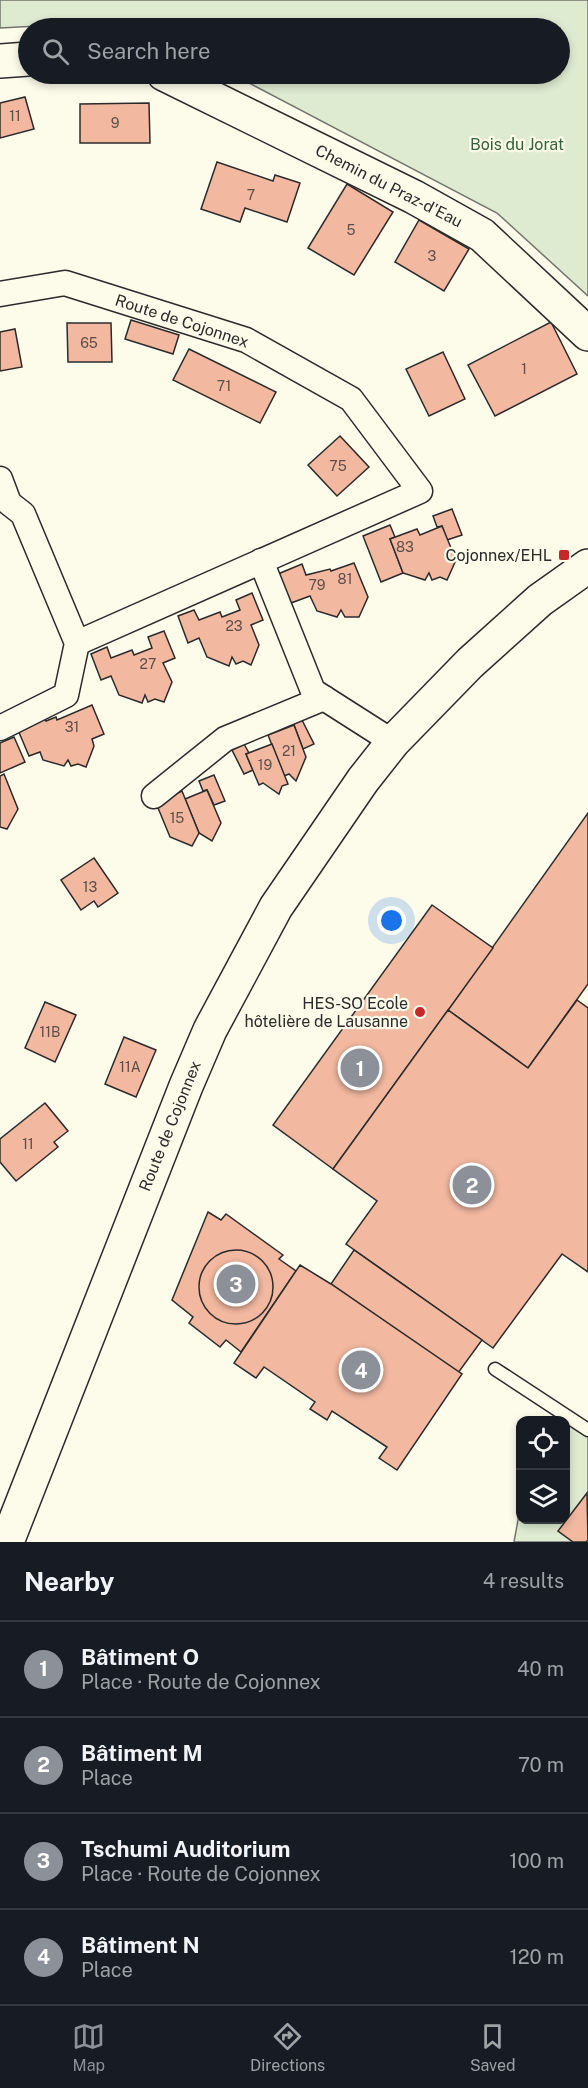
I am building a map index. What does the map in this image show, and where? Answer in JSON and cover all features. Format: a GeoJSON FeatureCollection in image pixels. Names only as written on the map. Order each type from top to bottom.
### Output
{"type":"FeatureCollection","features":[{"type":"Feature","properties":{"kind":"street"},"geometry":{"type":"LineString","coordinates":[[0,61],[18,60]]}},
{"type":"Feature","properties":{"kind":"street","name":"Chemin du Praz-d'Eau"},"geometry":{"type":"LineString","coordinates":[[184,84],[414,197],[482,235],[588,334]]}},
{"type":"Feature","properties":{"kind":"street","name":"Route de Cojonnex"},"geometry":{"type":"LineString","coordinates":[[0,294],[65,283],[246,340],[351,399],[420,491],[77,643]]}},
{"type":"Feature","properties":{"kind":"street"},"geometry":{"type":"LineString","coordinates":[[0,480],[9,502],[23,514],[77,643],[66,695],[0,728]]}},
{"type":"Feature","properties":{"kind":"street"},"geometry":{"type":"LineString","coordinates":[[261,561],[313,691],[393,742]]}},
{"type":"Feature","properties":{"kind":"street","name":"Route de Cojonnex"},"geometry":{"type":"LineString","coordinates":[[7,1542],[186,1086],[210,1030],[276,907],[344,805],[393,742],[427,705],[505,630],[540,600],[588,566]]}},
{"type":"Feature","properties":{"kind":"street"},"geometry":{"type":"LineString","coordinates":[[154,796],[225,739],[324,698]]}},
{"type":"Feature","properties":{"kind":"lane"},"geometry":{"type":"LineString","coordinates":[[495,1369],[588,1430]]}},
{"type":"Feature","properties":{"kind":"green space","name":"Bois du Jorat"},"geometry":{"type":"Polygon","coordinates":[[[0,0],[588,0],[588,296],[497,213],[251,84],[570,84],[570,18],[18,18],[18,27],[0,28],[0,0]]]}},
{"type":"Feature","properties":{"kind":"green space"},"geometry":{"type":"Polygon","coordinates":[[[570,1424],[588,1435],[588,1542],[514,1542],[517,1524],[570,1524],[570,1424]]]}},
{"type":"Feature","properties":{"kind":"building"},"geometry":{"type":"Polygon","coordinates":[[[25,97],[34,129],[0,138],[0,103],[25,97]]]}},
{"type":"Feature","properties":{"kind":"building"},"geometry":{"type":"Polygon","coordinates":[[[149,103],[150,143],[80,143],[80,104],[149,103]]]}},
{"type":"Feature","properties":{"kind":"building"},"geometry":{"type":"Polygon","coordinates":[[[217,162],[273,181],[275,175],[300,183],[287,222],[245,208],[240,222],[201,209],[217,162]]]}},
{"type":"Feature","properties":{"kind":"building"},"geometry":{"type":"Polygon","coordinates":[[[347,184],[393,212],[354,275],[308,248],[347,184]]]}},
{"type":"Feature","properties":{"kind":"building"},"geometry":{"type":"Polygon","coordinates":[[[419,220],[469,249],[444,291],[395,262],[419,220]]]}},
{"type":"Feature","properties":{"kind":"building"},"geometry":{"type":"Polygon","coordinates":[[[131,320],[179,335],[173,354],[125,339],[131,320]]]}},
{"type":"Feature","properties":{"kind":"building"},"geometry":{"type":"Polygon","coordinates":[[[551,322],[577,374],[495,416],[468,365],[551,322]]]}},
{"type":"Feature","properties":{"kind":"building"},"geometry":{"type":"Polygon","coordinates":[[[67,323],[111,323],[112,362],[68,362],[67,323]]]}},
{"type":"Feature","properties":{"kind":"building"},"geometry":{"type":"Polygon","coordinates":[[[15,329],[22,367],[0,371],[0,332],[15,329]]]}},
{"type":"Feature","properties":{"kind":"building"},"geometry":{"type":"Polygon","coordinates":[[[189,349],[276,392],[260,423],[173,380],[189,349]]]}},
{"type":"Feature","properties":{"kind":"building"},"geometry":{"type":"Polygon","coordinates":[[[443,352],[465,399],[429,416],[406,369],[443,352]]]}},
{"type":"Feature","properties":{"kind":"building"},"geometry":{"type":"Polygon","coordinates":[[[340,436],[369,467],[337,496],[308,465],[340,436]]]}},
{"type":"Feature","properties":{"kind":"building"},"geometry":{"type":"Polygon","coordinates":[[[452,509],[462,535],[447,540],[442,526],[437,527],[433,516],[452,509]]]}},
{"type":"Feature","properties":{"kind":"building"},"geometry":{"type":"Polygon","coordinates":[[[390,525],[395,537],[390,539],[403,573],[381,582],[363,536],[390,525]]]}},
{"type":"Feature","properties":{"kind":"building"},"geometry":{"type":"Polygon","coordinates":[[[442,526],[456,560],[447,580],[440,577],[432,580],[429,573],[425,580],[403,573],[390,539],[417,529],[420,535],[442,526]]]}},
{"type":"Feature","properties":{"kind":"building"},"geometry":{"type":"Polygon","coordinates":[[[354,563],[368,597],[359,617],[345,617],[341,610],[337,617],[317,611],[310,596],[291,603],[278,574],[302,564],[306,575],[330,569],[331,571],[354,563]]]}},
{"type":"Feature","properties":{"kind":"building"},"geometry":{"type":"Polygon","coordinates":[[[252,593],[263,620],[251,625],[259,645],[251,665],[243,661],[236,664],[232,657],[229,666],[207,657],[199,638],[188,643],[178,616],[194,610],[199,620],[220,612],[222,617],[240,610],[236,600],[252,593]]]}},
{"type":"Feature","properties":{"kind":"building"},"geometry":{"type":"Polygon","coordinates":[[[164,631],[175,658],[163,663],[172,682],[164,702],[155,699],[148,702],[145,695],[142,703],[119,695],[111,676],[101,680],[91,654],[107,647],[111,658],[132,650],[134,655],[152,648],[148,637],[164,631]]]}},
{"type":"Feature","properties":{"kind":"building"},"geometry":{"type":"Polygon","coordinates":[[[92,705],[104,734],[92,739],[94,746],[86,767],[78,764],[71,766],[68,760],[64,766],[43,760],[40,752],[29,756],[18,730],[44,719],[46,721],[56,717],[57,720],[92,705]]]}},
{"type":"Feature","properties":{"kind":"building"},"geometry":{"type":"Polygon","coordinates":[[[301,718],[314,744],[303,749],[294,725],[290,722],[301,718]]]}},
{"type":"Feature","properties":{"kind":"building"},"geometry":{"type":"Polygon","coordinates":[[[294,725],[306,757],[296,781],[289,774],[284,776],[268,735],[294,725]]]}},
{"type":"Feature","properties":{"kind":"building"},"geometry":{"type":"Polygon","coordinates":[[[14,737],[25,762],[0,773],[0,743],[14,737]]]}},
{"type":"Feature","properties":{"kind":"building"},"geometry":{"type":"Polygon","coordinates":[[[244,744],[253,770],[244,774],[232,750],[244,744]]]}},
{"type":"Feature","properties":{"kind":"building"},"geometry":{"type":"Polygon","coordinates":[[[272,744],[288,784],[282,786],[279,794],[263,783],[259,785],[246,754],[272,744]]]}},
{"type":"Feature","properties":{"kind":"building"},"geometry":{"type":"Polygon","coordinates":[[[4,774],[18,809],[7,829],[0,827],[0,776],[4,774]]]}},
{"type":"Feature","properties":{"kind":"building"},"geometry":{"type":"Polygon","coordinates":[[[214,775],[225,801],[214,805],[207,790],[203,791],[199,781],[214,775]]]}},
{"type":"Feature","properties":{"kind":"building"},"geometry":{"type":"Polygon","coordinates":[[[207,790],[221,823],[212,841],[199,833],[185,799],[207,790]]]}},
{"type":"Feature","properties":{"kind":"building"},"geometry":{"type":"Polygon","coordinates":[[[182,791],[199,833],[192,846],[170,837],[156,803],[182,791]]]}},
{"type":"Feature","properties":{"kind":"building"},"geometry":{"type":"Polygon","coordinates":[[[588,813],[588,984],[528,1068],[448,1010],[588,813]]]}},
{"type":"Feature","properties":{"kind":"building"},"geometry":{"type":"Polygon","coordinates":[[[94,858],[118,893],[98,907],[94,901],[81,910],[61,880],[94,858]]]}},
{"type":"Feature","properties":{"kind":"building"},"geometry":{"type":"Polygon","coordinates":[[[432,905],[493,948],[333,1169],[273,1125],[432,905]]]}},
{"type":"Feature","properties":{"kind":"building"},"geometry":{"type":"Polygon","coordinates":[[[577,1000],[588,1008],[588,1272],[562,1254],[493,1348],[346,1244],[377,1201],[333,1169],[448,1010],[528,1068],[577,1000]]]}},
{"type":"Feature","properties":{"kind":"building"},"geometry":{"type":"Polygon","coordinates":[[[45,1002],[76,1015],[55,1062],[25,1048],[45,1002]]]}},
{"type":"Feature","properties":{"kind":"building"},"geometry":{"type":"Polygon","coordinates":[[[124,1037],[156,1050],[136,1097],[105,1084],[124,1037]]]}},
{"type":"Feature","properties":{"kind":"building"},"geometry":{"type":"Polygon","coordinates":[[[45,1103],[68,1131],[54,1142],[58,1147],[16,1181],[0,1162],[0,1139],[45,1103]]]}},
{"type":"Feature","properties":{"kind":"building"},"geometry":{"type":"Polygon","coordinates":[[[208,1212],[221,1220],[226,1214],[283,1255],[279,1259],[296,1271],[241,1352],[226,1340],[220,1347],[189,1323],[193,1317],[172,1300],[208,1212]]]}},
{"type":"Feature","properties":{"kind":"building"},"geometry":{"type":"Polygon","coordinates":[[[236,1250],[250,1253],[262,1261],[270,1273],[273,1287],[270,1301],[262,1313],[250,1321],[236,1324],[222,1321],[210,1313],[202,1301],[199,1287],[202,1273],[210,1261],[222,1253],[236,1250]]]}},
{"type":"Feature","properties":{"kind":"building"},"geometry":{"type":"Polygon","coordinates":[[[354,1250],[482,1340],[458,1373],[331,1284],[354,1250]]]}},
{"type":"Feature","properties":{"kind":"building"},"geometry":{"type":"Polygon","coordinates":[[[300,1265],[462,1374],[397,1470],[379,1458],[387,1447],[332,1411],[327,1420],[310,1409],[315,1402],[264,1367],[256,1378],[234,1363],[300,1265]]]}},
{"type":"Feature","properties":{"kind":"building"},"geometry":{"type":"Polygon","coordinates":[[[587,1493],[588,1540],[586,1542],[573,1542],[558,1531],[563,1524],[570,1524],[570,1515],[587,1493]]]}},
{"type":"Feature","properties":{"kind":"place","name":"Cojonnex/EHL"},"geometry":{"type":"Point","coordinates":[564,555]}},
{"type":"Feature","properties":{"kind":"place","name":"HES-SO Ecole hôtelière de Lausanne"},"geometry":{"type":"Point","coordinates":[420,1012]}},
{"type":"Feature","properties":{"kind":"place","name":"Bâtiment O"},"geometry":{"type":"Point","coordinates":[360,1068]}},
{"type":"Feature","properties":{"kind":"place","name":"Bâtiment M"},"geometry":{"type":"Point","coordinates":[472,1185]}},
{"type":"Feature","properties":{"kind":"place","name":"Tschumi Auditorium"},"geometry":{"type":"Point","coordinates":[236,1284]}},
{"type":"Feature","properties":{"kind":"place","name":"Bâtiment N"},"geometry":{"type":"Point","coordinates":[361,1370]}}]}
